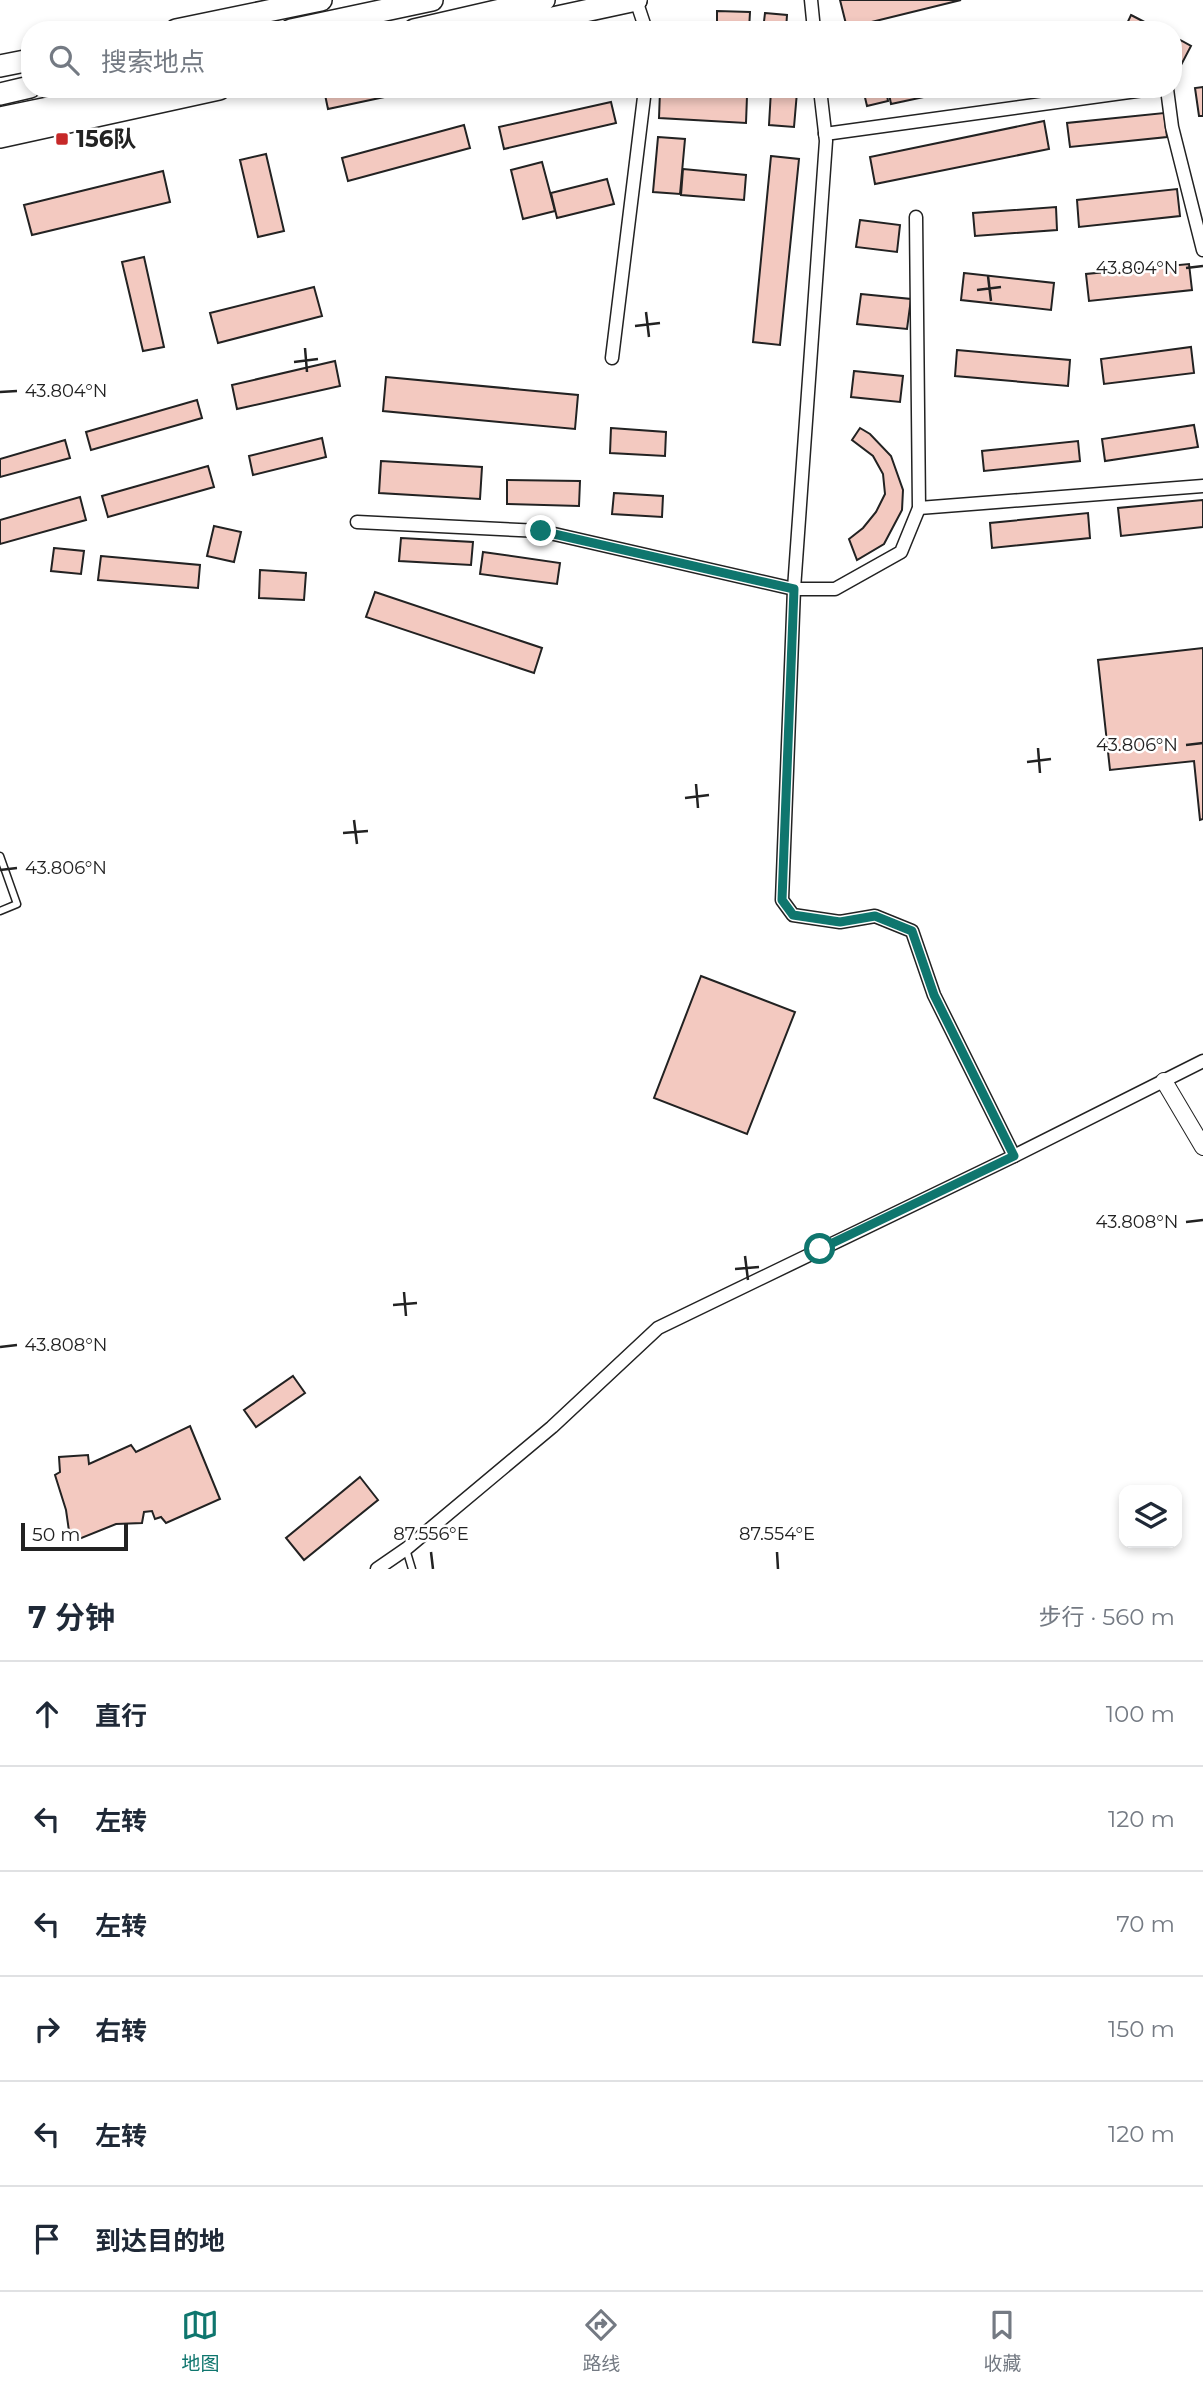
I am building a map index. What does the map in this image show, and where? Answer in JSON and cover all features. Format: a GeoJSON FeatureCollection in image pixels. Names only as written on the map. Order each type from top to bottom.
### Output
{"type":"FeatureCollection","features":[{"type":"Feature","properties":{"kind":"main road"},"geometry":{"type":"LineString","coordinates":[[220,21],[321,0]]}},
{"type":"Feature","properties":{"kind":"main road"},"geometry":{"type":"LineString","coordinates":[[333,21],[432,0]]}},
{"type":"Feature","properties":{"kind":"main road"},"geometry":{"type":"LineString","coordinates":[[538,21],[634,0]]}},
{"type":"Feature","properties":{"kind":"main road"},"geometry":{"type":"LineString","coordinates":[[453,21],[540,1]]}},
{"type":"Feature","properties":{"kind":"main road"},"geometry":{"type":"LineString","coordinates":[[0,66],[21,62]]}},
{"type":"Feature","properties":{"kind":"main road"},"geometry":{"type":"LineString","coordinates":[[0,94],[21,89]]}},
{"type":"Feature","properties":{"kind":"main road"},"geometry":{"type":"LineString","coordinates":[[0,118],[97,98]]}},
{"type":"Feature","properties":{"kind":"main road"},"geometry":{"type":"LineString","coordinates":[[0,137],[178,98]]}},
{"type":"Feature","properties":{"kind":"street"},"geometry":{"type":"LineString","coordinates":[[634,0],[642,21]]}},
{"type":"Feature","properties":{"kind":"street"},"geometry":{"type":"LineString","coordinates":[[811,0],[813,21]]}},
{"type":"Feature","properties":{"kind":"street"},"geometry":{"type":"LineString","coordinates":[[612,358],[644,98]]}},
{"type":"Feature","properties":{"kind":"street"},"geometry":{"type":"LineString","coordinates":[[821,98],[825,134],[794,589],[782,900],[793,915],[840,922],[875,916],[912,931],[934,995],[1014,1156]]}},
{"type":"Feature","properties":{"kind":"street"},"geometry":{"type":"LineString","coordinates":[[825,134],[1086,98]]}},
{"type":"Feature","properties":{"kind":"street"},"geometry":{"type":"LineString","coordinates":[[1168,98],[1172,127],[1203,250]]}},
{"type":"Feature","properties":{"kind":"street"},"geometry":{"type":"LineString","coordinates":[[357,522],[541,531],[794,589],[835,589],[901,552],[919,508],[916,217]]}},
{"type":"Feature","properties":{"kind":"street"},"geometry":{"type":"LineString","coordinates":[[919,508],[1203,486]]}},
{"type":"Feature","properties":{"kind":"street"},"geometry":{"type":"LineString","coordinates":[[377,1569],[406,1549],[552,1427],[658,1328],[1014,1156],[1203,1061]]}},
{"type":"Feature","properties":{"kind":"street"},"geometry":{"type":"LineString","coordinates":[[1164,1081],[1203,1147]]}},
{"type":"Feature","properties":{"kind":"lane"},"geometry":{"type":"LineString","coordinates":[[0,856],[17,905],[0,911]]}},
{"type":"Feature","properties":{"kind":"lane"},"geometry":{"type":"LineString","coordinates":[[406,1549],[412,1569]]}},
{"type":"Feature","properties":{"kind":"building"},"geometry":{"type":"Polygon","coordinates":[[[840,0],[961,0],[876,21],[845,21],[840,0]]]}},
{"type":"Feature","properties":{"kind":"building"},"geometry":{"type":"Polygon","coordinates":[[[717,11],[750,12],[750,21],[717,21],[717,11]]]}},
{"type":"Feature","properties":{"kind":"building"},"geometry":{"type":"Polygon","coordinates":[[[765,13],[787,15],[787,21],[764,21],[765,13]]]}},
{"type":"Feature","properties":{"kind":"building"},"geometry":{"type":"Polygon","coordinates":[[[1131,15],[1143,21],[1128,21],[1131,15]]]}},
{"type":"Feature","properties":{"kind":"building"},"geometry":{"type":"Polygon","coordinates":[[[1182,41],[1191,46],[1182,63],[1182,41]]]}},
{"type":"Feature","properties":{"kind":"building"},"geometry":{"type":"Polygon","coordinates":[[[1203,87],[1203,116],[1199,116],[1195,88],[1203,87]]]}},
{"type":"Feature","properties":{"kind":"building"},"geometry":{"type":"Polygon","coordinates":[[[326,98],[380,98],[328,109],[326,98]]]}},
{"type":"Feature","properties":{"kind":"building"},"geometry":{"type":"Polygon","coordinates":[[[660,98],[747,98],[746,123],[659,118],[660,98]]]}},
{"type":"Feature","properties":{"kind":"building"},"geometry":{"type":"Polygon","coordinates":[[[771,98],[796,98],[794,127],[769,125],[771,98]]]}},
{"type":"Feature","properties":{"kind":"building"},"geometry":{"type":"Polygon","coordinates":[[[865,98],[888,98],[888,101],[867,106],[865,98]]]}},
{"type":"Feature","properties":{"kind":"building"},"geometry":{"type":"Polygon","coordinates":[[[890,98],[919,98],[891,104],[890,98]]]}},
{"type":"Feature","properties":{"kind":"building"},"geometry":{"type":"Polygon","coordinates":[[[611,102],[616,123],[504,149],[499,127],[611,102]]]}},
{"type":"Feature","properties":{"kind":"building"},"geometry":{"type":"Polygon","coordinates":[[[1164,113],[1167,137],[1070,147],[1067,123],[1164,113]]]}},
{"type":"Feature","properties":{"kind":"building"},"geometry":{"type":"Polygon","coordinates":[[[1044,121],[1049,149],[875,184],[870,157],[1044,121]]]}},
{"type":"Feature","properties":{"kind":"building"},"geometry":{"type":"Polygon","coordinates":[[[464,125],[470,148],[348,181],[342,158],[464,125]]]}},
{"type":"Feature","properties":{"kind":"building"},"geometry":{"type":"Polygon","coordinates":[[[658,137],[685,139],[680,194],[653,192],[658,137]]]}},
{"type":"Feature","properties":{"kind":"building"},"geometry":{"type":"Polygon","coordinates":[[[266,154],[284,231],[258,237],[240,160],[266,154]]]}},
{"type":"Feature","properties":{"kind":"building"},"geometry":{"type":"Polygon","coordinates":[[[771,156],[799,159],[780,345],[753,342],[771,156]]]}},
{"type":"Feature","properties":{"kind":"building"},"geometry":{"type":"Polygon","coordinates":[[[542,162],[555,211],[523,219],[511,170],[542,162]]]}},
{"type":"Feature","properties":{"kind":"building"},"geometry":{"type":"Polygon","coordinates":[[[683,169],[746,175],[744,200],[681,195],[683,169]]]}},
{"type":"Feature","properties":{"kind":"building"},"geometry":{"type":"Polygon","coordinates":[[[163,171],[170,202],[32,235],[24,205],[163,171]]]}},
{"type":"Feature","properties":{"kind":"building"},"geometry":{"type":"Polygon","coordinates":[[[607,179],[614,204],[557,218],[551,193],[607,179]]]}},
{"type":"Feature","properties":{"kind":"building"},"geometry":{"type":"Polygon","coordinates":[[[1177,189],[1180,216],[1079,227],[1077,200],[1177,189]]]}},
{"type":"Feature","properties":{"kind":"building"},"geometry":{"type":"Polygon","coordinates":[[[1056,207],[1057,230],[975,236],[973,213],[1056,207]]]}},
{"type":"Feature","properties":{"kind":"building"},"geometry":{"type":"Polygon","coordinates":[[[860,220],[900,225],[897,252],[856,247],[860,220]]]}},
{"type":"Feature","properties":{"kind":"building"},"geometry":{"type":"Polygon","coordinates":[[[144,257],[164,347],[143,351],[122,262],[144,257]]]}},
{"type":"Feature","properties":{"kind":"building"},"geometry":{"type":"Polygon","coordinates":[[[1189,264],[1192,290],[1089,301],[1086,274],[1189,264]]]}},
{"type":"Feature","properties":{"kind":"building"},"geometry":{"type":"Polygon","coordinates":[[[964,273],[1054,283],[1051,310],[961,300],[964,273]]]}},
{"type":"Feature","properties":{"kind":"building"},"geometry":{"type":"Polygon","coordinates":[[[314,287],[322,316],[218,343],[210,313],[314,287]]]}},
{"type":"Feature","properties":{"kind":"building"},"geometry":{"type":"Polygon","coordinates":[[[861,294],[911,299],[907,329],[857,324],[861,294]]]}},
{"type":"Feature","properties":{"kind":"building"},"geometry":{"type":"Polygon","coordinates":[[[1191,347],[1194,373],[1104,384],[1101,359],[1191,347]]]}},
{"type":"Feature","properties":{"kind":"building"},"geometry":{"type":"Polygon","coordinates":[[[957,350],[1070,360],[1068,386],[955,376],[957,350]]]}},
{"type":"Feature","properties":{"kind":"building"},"geometry":{"type":"Polygon","coordinates":[[[335,361],[340,386],[237,409],[232,385],[335,361]]]}},
{"type":"Feature","properties":{"kind":"building"},"geometry":{"type":"Polygon","coordinates":[[[854,371],[903,376],[900,402],[851,397],[854,371]]]}},
{"type":"Feature","properties":{"kind":"building"},"geometry":{"type":"Polygon","coordinates":[[[386,377],[578,395],[575,429],[383,411],[386,377]]]}},
{"type":"Feature","properties":{"kind":"building"},"geometry":{"type":"Polygon","coordinates":[[[197,400],[202,418],[91,450],[86,432],[197,400]]]}},
{"type":"Feature","properties":{"kind":"building"},"geometry":{"type":"Polygon","coordinates":[[[1194,425],[1198,447],[1105,461],[1102,439],[1194,425]]]}},
{"type":"Feature","properties":{"kind":"building"},"geometry":{"type":"Polygon","coordinates":[[[611,428],[666,432],[665,456],[610,453],[611,428]]]}},
{"type":"Feature","properties":{"kind":"building"},"geometry":{"type":"Polygon","coordinates":[[[860,428],[870,434],[891,456],[903,490],[902,510],[884,544],[857,560],[849,539],[863,528],[876,512],[885,494],[883,474],[873,456],[852,440],[860,428]]]}},
{"type":"Feature","properties":{"kind":"building"},"geometry":{"type":"Polygon","coordinates":[[[322,438],[326,457],[253,475],[249,456],[322,438]]]}},
{"type":"Feature","properties":{"kind":"building"},"geometry":{"type":"Polygon","coordinates":[[[65,440],[70,458],[0,477],[0,459],[65,440]]]}},
{"type":"Feature","properties":{"kind":"building"},"geometry":{"type":"Polygon","coordinates":[[[1078,441],[1080,461],[984,471],[982,451],[1078,441]]]}},
{"type":"Feature","properties":{"kind":"building"},"geometry":{"type":"Polygon","coordinates":[[[381,461],[482,467],[480,499],[379,493],[381,461]]]}},
{"type":"Feature","properties":{"kind":"building"},"geometry":{"type":"Polygon","coordinates":[[[208,466],[214,487],[108,517],[102,496],[208,466]]]}},
{"type":"Feature","properties":{"kind":"building"},"geometry":{"type":"Polygon","coordinates":[[[507,480],[580,481],[579,506],[507,504],[507,480]]]}},
{"type":"Feature","properties":{"kind":"building"},"geometry":{"type":"Polygon","coordinates":[[[614,493],[663,496],[662,517],[612,514],[614,493]]]}},
{"type":"Feature","properties":{"kind":"building"},"geometry":{"type":"Polygon","coordinates":[[[80,497],[86,520],[0,544],[0,520],[80,497]]]}},
{"type":"Feature","properties":{"kind":"building"},"geometry":{"type":"Polygon","coordinates":[[[1203,500],[1203,527],[1121,536],[1118,508],[1203,500]]]}},
{"type":"Feature","properties":{"kind":"building"},"geometry":{"type":"Polygon","coordinates":[[[1088,513],[1090,538],[992,548],[990,523],[1088,513]]]}},
{"type":"Feature","properties":{"kind":"building"},"geometry":{"type":"Polygon","coordinates":[[[214,526],[241,532],[234,562],[207,556],[214,526]]]}},
{"type":"Feature","properties":{"kind":"building"},"geometry":{"type":"Polygon","coordinates":[[[401,538],[473,542],[471,565],[399,561],[401,538]]]}},
{"type":"Feature","properties":{"kind":"building"},"geometry":{"type":"Polygon","coordinates":[[[54,548],[84,551],[81,574],[51,571],[54,548]]]}},
{"type":"Feature","properties":{"kind":"building"},"geometry":{"type":"Polygon","coordinates":[[[483,552],[560,563],[557,584],[480,574],[483,552]]]}},
{"type":"Feature","properties":{"kind":"building"},"geometry":{"type":"Polygon","coordinates":[[[101,556],[200,565],[198,588],[98,580],[101,556]]]}},
{"type":"Feature","properties":{"kind":"building"},"geometry":{"type":"Polygon","coordinates":[[[260,570],[306,573],[304,600],[259,598],[260,570]]]}},
{"type":"Feature","properties":{"kind":"building"},"geometry":{"type":"Polygon","coordinates":[[[375,592],[542,648],[534,673],[366,617],[375,592]]]}},
{"type":"Feature","properties":{"kind":"building"},"geometry":{"type":"Polygon","coordinates":[[[1203,648],[1203,819],[1200,820],[1194,761],[1110,770],[1098,660],[1203,648]]]}},
{"type":"Feature","properties":{"kind":"building"},"geometry":{"type":"Polygon","coordinates":[[[701,976],[795,1012],[747,1134],[654,1098],[701,976]]]}},
{"type":"Feature","properties":{"kind":"building"},"geometry":{"type":"Polygon","coordinates":[[[293,1376],[305,1393],[256,1427],[244,1410],[293,1376]]]}},
{"type":"Feature","properties":{"kind":"building"},"geometry":{"type":"Polygon","coordinates":[[[190,1426],[220,1499],[166,1523],[161,1517],[155,1519],[152,1511],[144,1512],[142,1523],[116,1524],[79,1539],[76,1530],[69,1531],[66,1510],[55,1475],[60,1472],[59,1457],[88,1455],[89,1464],[131,1445],[136,1452],[190,1426]]]}},
{"type":"Feature","properties":{"kind":"building"},"geometry":{"type":"Polygon","coordinates":[[[360,1477],[378,1500],[304,1560],[286,1538],[360,1477]]]}},
{"type":"Feature","properties":{"kind":"place","name":"156队"},"geometry":{"type":"Point","coordinates":[62,139]}},
{"type":"Feature","properties":{"kind":"route"},"geometry":{"type":"LineString","coordinates":[[541,531],[794,589],[782,900],[793,915],[840,922],[875,916],[912,931],[934,995],[1014,1156],[820,1249]]}}]}
